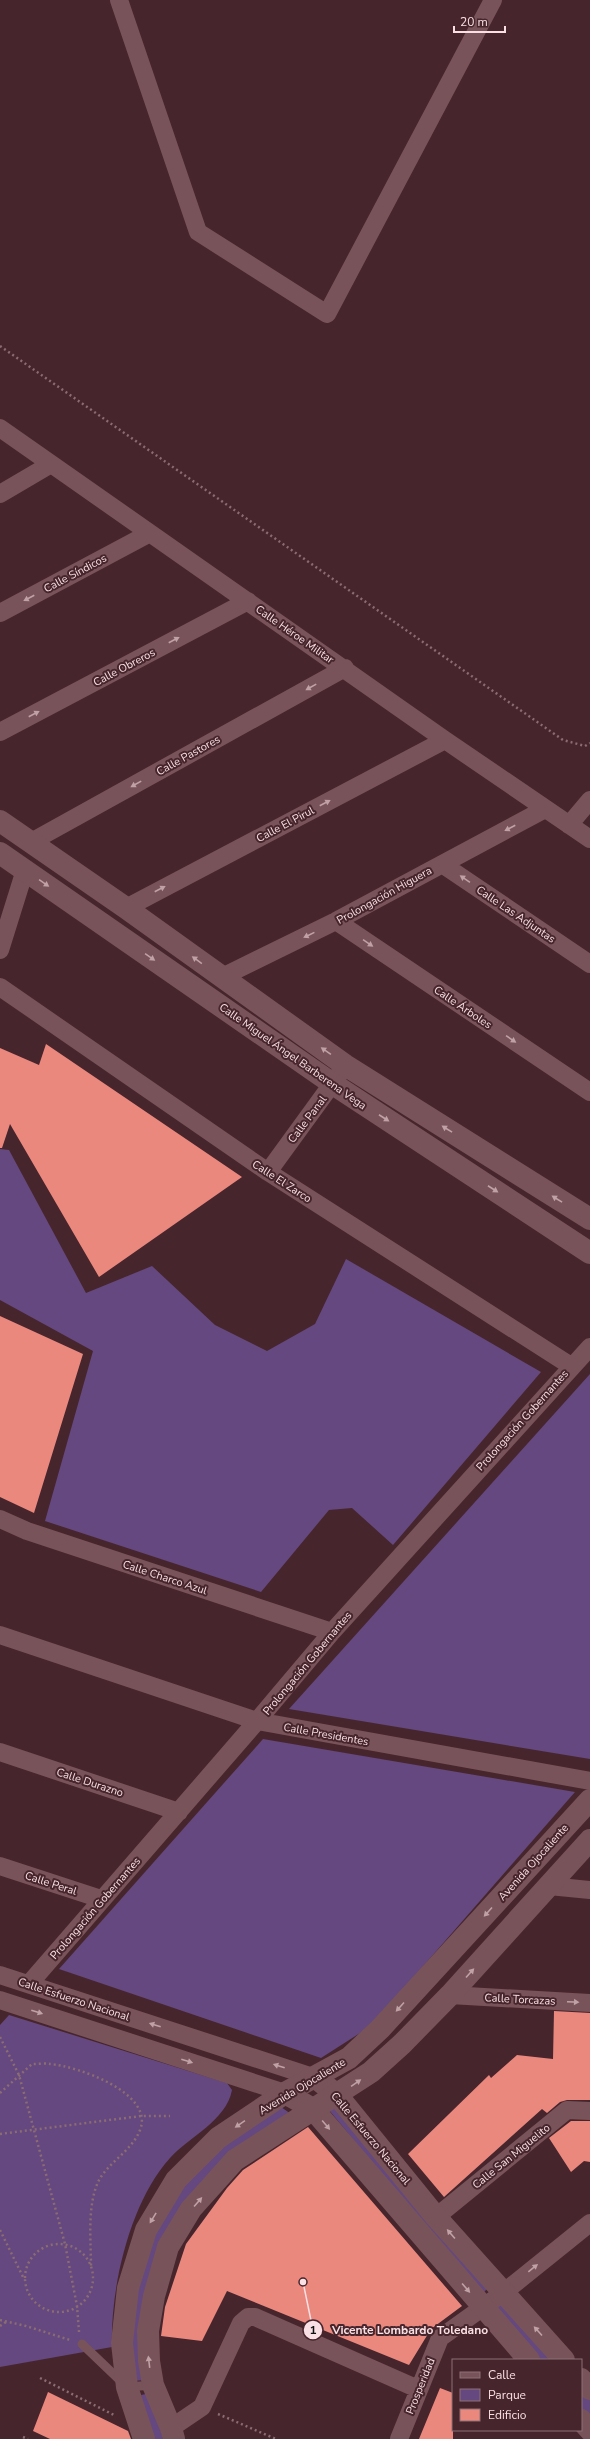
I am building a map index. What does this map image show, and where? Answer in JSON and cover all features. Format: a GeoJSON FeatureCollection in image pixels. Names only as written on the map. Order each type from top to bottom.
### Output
{"type":"FeatureCollection","features":[{"type":"Feature","properties":{"kind":"street"},"geometry":{"type":"LineString","coordinates":[[119,0],[198,232],[327,314],[493,0]]}},
{"type":"Feature","properties":{"kind":"street","name":"Calle Héroe Militar"},"geometry":{"type":"LineString","coordinates":[[0,428],[345,668],[445,740],[590,839]]}},
{"type":"Feature","properties":{"kind":"street"},"geometry":{"type":"LineString","coordinates":[[0,494],[51,464]]}},
{"type":"Feature","properties":{"kind":"street","name":"Calle Síndicos"},"geometry":{"type":"LineString","coordinates":[[0,613],[150,533]]}},
{"type":"Feature","properties":{"kind":"street","name":"Calle Obreros"},"geometry":{"type":"LineString","coordinates":[[0,732],[248,601]]}},
{"type":"Feature","properties":{"kind":"street","name":"Calle Pastores"},"geometry":{"type":"LineString","coordinates":[[31,842],[345,668]]}},
{"type":"Feature","properties":{"kind":"street","name":"Calle El Pirul"},"geometry":{"type":"LineString","coordinates":[[126,908],[445,740]]}},
{"type":"Feature","properties":{"kind":"street"},"geometry":{"type":"LineString","coordinates":[[569,825],[590,800]]}},
{"type":"Feature","properties":{"kind":"street","name":"Prolongación Higuera"},"geometry":{"type":"LineString","coordinates":[[222,977],[336,921],[545,809]]}},
{"type":"Feature","properties":{"kind":"street","name":"Calle Miguel Ángel Barberena Vega"},"geometry":{"type":"LineString","coordinates":[[0,821],[126,908],[345,1065],[590,1219]]}},
{"type":"Feature","properties":{"kind":"street","name":"Calle Miguel Ángel Barberena Vega"},"geometry":{"type":"LineString","coordinates":[[0,853],[333,1084],[590,1253]]}},
{"type":"Feature","properties":{"kind":"street","name":"Calle Las Adjuntas"},"geometry":{"type":"LineString","coordinates":[[442,864],[590,964]]}},
{"type":"Feature","properties":{"kind":"street"},"geometry":{"type":"LineString","coordinates":[[0,950],[25,870]]}},
{"type":"Feature","properties":{"kind":"street","name":"Calle Árboles"},"geometry":{"type":"LineString","coordinates":[[336,921],[590,1092]]}},
{"type":"Feature","properties":{"kind":"street","name":"Calle El Zarco"},"geometry":{"type":"LineString","coordinates":[[0,987],[268,1172],[571,1366]]}},
{"type":"Feature","properties":{"kind":"street","name":"Calle Panal"},"geometry":{"type":"LineString","coordinates":[[268,1172],[333,1084],[345,1065]]}},
{"type":"Feature","properties":{"kind":"street","name":"Prolongación Gobernantes"},"geometry":{"type":"LineString","coordinates":[[29,1984],[101,1899],[179,1812],[332,1632],[590,1346]]}},
{"type":"Feature","properties":{"kind":"street","name":"Calle Charco Azul"},"geometry":{"type":"LineString","coordinates":[[0,1519],[27,1531],[332,1632]]}},
{"type":"Feature","properties":{"kind":"street","name":"Calle Presidentes"},"geometry":{"type":"LineString","coordinates":[[0,1636],[257,1721],[590,1781]]}},
{"type":"Feature","properties":{"kind":"street","name":"Calle Durazno"},"geometry":{"type":"LineString","coordinates":[[0,1752],[179,1812]]}},
{"type":"Feature","properties":{"kind":"street","name":"Avenida Ojocaliente"},"geometry":{"type":"LineString","coordinates":[[143,2434],[127,2387],[122,2343],[128,2288],[146,2230],[176,2180],[218,2138],[285,2093],[316,2078],[349,2058],[380,2029],[590,1800]]}},
{"type":"Feature","properties":{"kind":"street"},"geometry":{"type":"LineString","coordinates":[[418,2389],[255,2317],[248,2317],[241,2323],[202,2407],[172,2434],[153,2385],[149,2362],[148,2331],[154,2296],[168,2247],[191,2209],[235,2160],[371,2072],[450,1995],[590,1840]]}},
{"type":"Feature","properties":{"kind":"street","name":"Calle Peral"},"geometry":{"type":"LineString","coordinates":[[0,1866],[101,1899]]}},
{"type":"Feature","properties":{"kind":"street"},"geometry":{"type":"LineString","coordinates":[[550,1886],[590,1890]]}},
{"type":"Feature","properties":{"kind":"street","name":"Calle Esfuerzo Nacional"},"geometry":{"type":"LineString","coordinates":[[0,1975],[316,2078],[337,2095],[436,2217],[563,2359]]}},
{"type":"Feature","properties":{"kind":"street","name":"Calle Torcazas"},"geometry":{"type":"LineString","coordinates":[[450,1995],[590,2003]]}},
{"type":"Feature","properties":{"kind":"street"},"geometry":{"type":"LineString","coordinates":[[3,2005],[285,2093],[313,2109],[528,2359]]}},
{"type":"Feature","properties":{"kind":"street","name":"Calle San Miguelito"},"geometry":{"type":"LineString","coordinates":[[436,2217],[567,2110],[590,2111]]}},
{"type":"Feature","properties":{"kind":"street","name":"Prosperidad"},"geometry":{"type":"LineString","coordinates":[[399,2439],[418,2389],[440,2338],[503,2293],[590,2223]]}},
{"type":"Feature","properties":{"kind":"street"},"geometry":{"type":"LineString","coordinates":[[582,2421],[590,2430]]}},
{"type":"Feature","properties":{"kind":"lane"},"geometry":{"type":"LineString","coordinates":[[82,2344],[127,2387],[153,2385]]}},
{"type":"Feature","properties":{"kind":"path"},"geometry":{"type":"LineString","coordinates":[[0,346],[563,740],[585,746],[590,743]]}},
{"type":"Feature","properties":{"kind":"path"},"geometry":{"type":"LineString","coordinates":[[0,2037],[19,2075],[65,2244],[78,2306],[82,2344],[26,2326],[0,2320]]}},
{"type":"Feature","properties":{"kind":"path"},"geometry":{"type":"LineString","coordinates":[[0,2093],[32,2064],[51,2064],[78,2071],[116,2085],[132,2099],[141,2112],[141,2130],[99,2182],[90,2231],[93,2282],[90,2294],[78,2306],[68,2312],[52,2312],[39,2306],[28,2294],[24,2280],[0,2230]]}},
{"type":"Feature","properties":{"kind":"path"},"geometry":{"type":"LineString","coordinates":[[0,2134],[141,2116],[170,2116]]}},
{"type":"Feature","properties":{"kind":"path"},"geometry":{"type":"LineString","coordinates":[[24,2280],[27,2264],[36,2252],[49,2245],[65,2244],[77,2249],[87,2258],[91,2267]]}},
{"type":"Feature","properties":{"kind":"path"},"geometry":{"type":"LineString","coordinates":[[0,2326],[6,2322]]}},
{"type":"Feature","properties":{"kind":"path"},"geometry":{"type":"LineString","coordinates":[[40,2378],[143,2434]]}},
{"type":"Feature","properties":{"kind":"path"},"geometry":{"type":"LineString","coordinates":[[202,2407],[276,2439]]}},
{"type":"Feature","properties":{"kind":"path"},"geometry":{"type":"LineString","coordinates":[[23,2437],[28,2439]]}},
{"type":"Feature","properties":{"kind":"green space"},"geometry":{"type":"Polygon","coordinates":[[[0,1149],[9,1150],[86,1293],[152,1266],[215,1325],[267,1351],[315,1324],[346,1259],[541,1372],[393,1545],[352,1508],[329,1510],[261,1592],[45,1521],[93,1351],[0,1300],[0,1149]]]}},
{"type":"Feature","properties":{"kind":"green space"},"geometry":{"type":"Polygon","coordinates":[[[590,1374],[590,1759],[289,1709],[590,1374]]]}},
{"type":"Feature","properties":{"kind":"green space"},"geometry":{"type":"Polygon","coordinates":[[[263,1739],[575,1792],[371,2026],[321,2058],[59,1969],[263,1739]]]}},
{"type":"Feature","properties":{"kind":"green space"},"geometry":{"type":"Polygon","coordinates":[[[9,2015],[227,2083],[232,2090],[223,2111],[170,2158],[156,2176],[144,2198],[125,2247],[119,2273],[112,2324],[112,2347],[0,2367],[0,2025],[9,2015]]]}},
{"type":"Feature","properties":{"kind":"green space"},"geometry":{"type":"Polygon","coordinates":[[[337,2105],[487,2289],[481,2295],[329,2110],[337,2105]]]}},
{"type":"Feature","properties":{"kind":"green space"},"geometry":{"type":"Polygon","coordinates":[[[281,2107],[291,2114],[183,2207],[146,2380],[132,2381],[132,2330],[136,2293],[144,2262],[168,2209],[191,2177],[218,2150],[281,2107]]]}},
{"type":"Feature","properties":{"kind":"green space"},"geometry":{"type":"Polygon","coordinates":[[[503,2299],[556,2359],[535,2359],[491,2309],[503,2299]]]}},
{"type":"Feature","properties":{"kind":"green space"},"geometry":{"type":"Polygon","coordinates":[[[582,2388],[590,2397],[590,2421],[582,2412],[582,2388]]]}},
{"type":"Feature","properties":{"kind":"green space"},"geometry":{"type":"Polygon","coordinates":[[[151,2393],[163,2439],[151,2439],[141,2395],[151,2393]]]}},
{"type":"Feature","properties":{"kind":"building"},"geometry":{"type":"Polygon","coordinates":[[[46,1044],[242,1177],[99,1277],[10,1124],[2,1148],[0,1148],[0,1048],[39,1065],[46,1044]]]}},
{"type":"Feature","properties":{"kind":"building"},"geometry":{"type":"Polygon","coordinates":[[[0,1316],[83,1354],[34,1513],[0,1497],[0,1316]]]}},
{"type":"Feature","properties":{"kind":"building"},"geometry":{"type":"Polygon","coordinates":[[[554,2011],[590,2013],[590,2100],[567,2100],[560,2102],[547,2113],[542,2109],[444,2197],[408,2154],[489,2075],[491,2078],[517,2055],[553,2059],[554,2011]]]}},
{"type":"Feature","properties":{"kind":"building"},"geometry":{"type":"Polygon","coordinates":[[[571,2121],[590,2121],[590,2162],[584,2161],[571,2172],[549,2138],[571,2121]]]}},
{"type":"Feature","properties":{"kind":"building"},"geometry":{"type":"Polygon","coordinates":[[[308,2127],[462,2306],[431,2329],[409,2365],[227,2291],[202,2341],[161,2336],[165,2307],[186,2244],[227,2188],[243,2170],[308,2127]]]}},
{"type":"Feature","properties":{"kind":"building"},"geometry":{"type":"Polygon","coordinates":[[[440,2388],[452,2393],[453,2439],[419,2439],[440,2388]]]}},
{"type":"Feature","properties":{"kind":"building"},"geometry":{"type":"Polygon","coordinates":[[[48,2392],[128,2431],[131,2439],[50,2439],[33,2431],[48,2392]]]}},
{"type":"Feature","properties":{"kind":"place","name":"Vicente Lombardo Toledano"},"geometry":{"type":"Point","coordinates":[303,2282]}}]}
